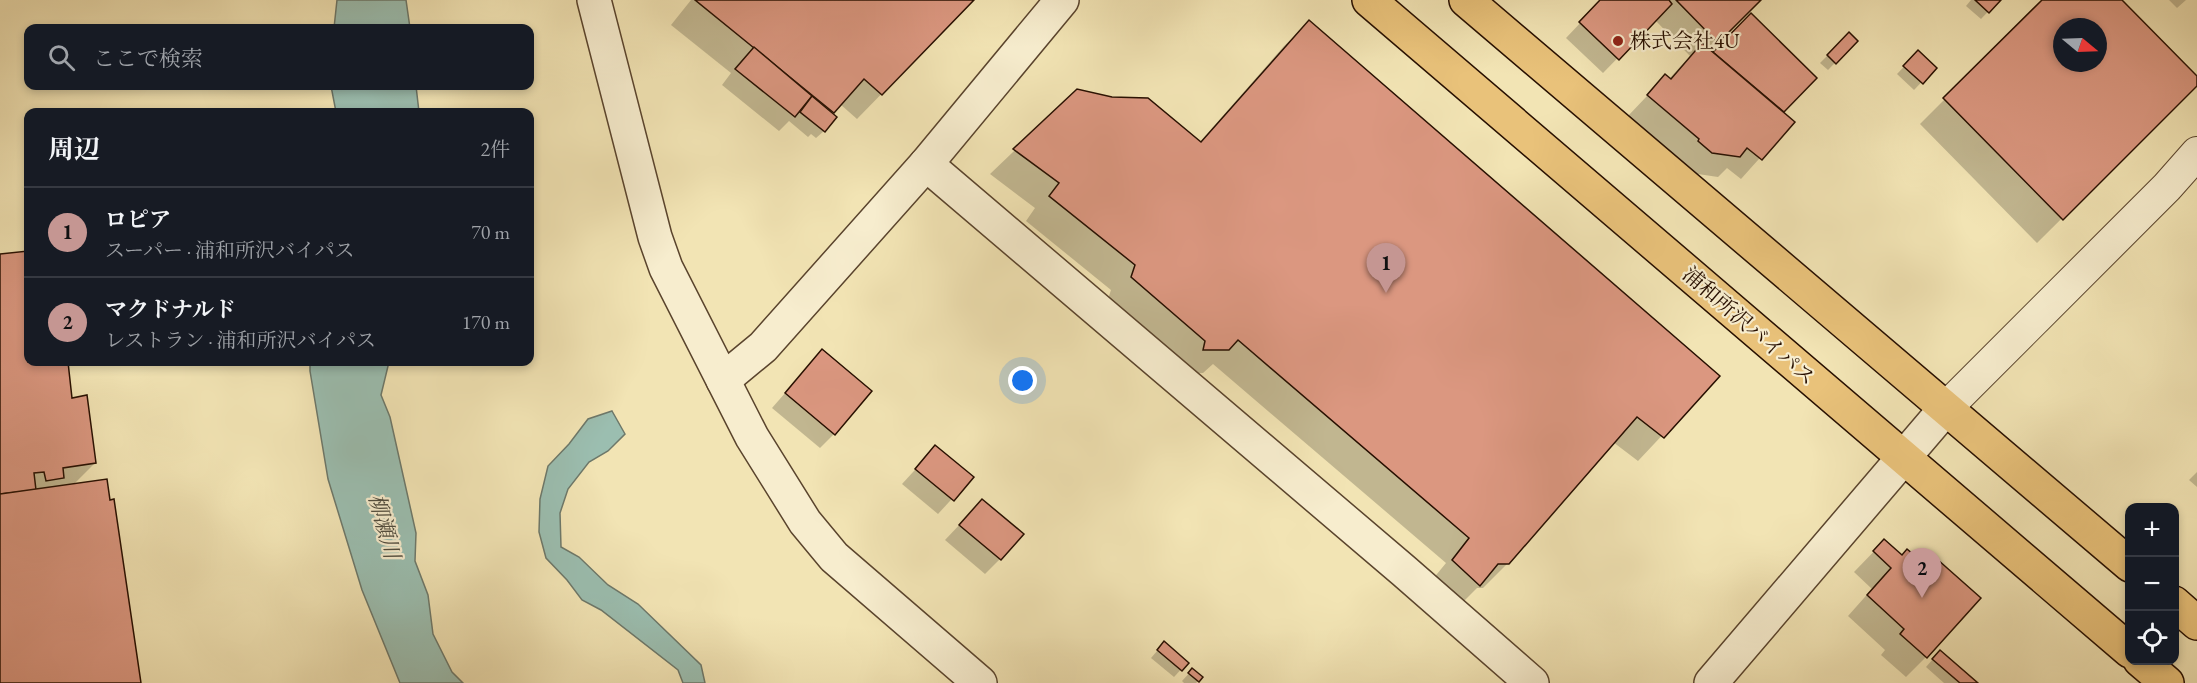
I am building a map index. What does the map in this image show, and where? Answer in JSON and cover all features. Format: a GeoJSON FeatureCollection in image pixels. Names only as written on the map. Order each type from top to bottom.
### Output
{"type":"FeatureCollection","features":[{"type":"Feature","properties":{"kind":"highway","name":"浦和所沢バイパス"},"geometry":{"type":"LineString","coordinates":[[1369,0],[2125,647]]}},
{"type":"Feature","properties":{"kind":"highway"},"geometry":{"type":"LineString","coordinates":[[1466,0],[2125,561]]}},
{"type":"Feature","properties":{"kind":"highway"},"geometry":{"type":"LineString","coordinates":[[2179,607],[2197,623]]}},
{"type":"Feature","properties":{"kind":"highway"},"geometry":{"type":"LineString","coordinates":[[2146,665],[2167,683]]}},
{"type":"Feature","properties":{"kind":"street"},"geometry":{"type":"LineString","coordinates":[[594,0],[655,237],[666,268],[752,437],[805,522],[834,557],[980,683]]}},
{"type":"Feature","properties":{"kind":"street"},"geometry":{"type":"LineString","coordinates":[[723,380],[764,347],[926,164],[1062,0]]}},
{"type":"Feature","properties":{"kind":"street"},"geometry":{"type":"LineString","coordinates":[[1711,683],[1946,408],[2167,187],[2197,153]]}},
{"type":"Feature","properties":{"kind":"street"},"geometry":{"type":"LineString","coordinates":[[926,164],[1532,683]]}},
{"type":"Feature","properties":{"kind":"water"},"geometry":{"type":"Polygon","coordinates":[[[337,0],[406,0],[409,24],[334,24],[337,0]]]}},
{"type":"Feature","properties":{"kind":"water"},"geometry":{"type":"Polygon","coordinates":[[[332,90],[416,90],[419,108],[335,108],[332,90]]]}},
{"type":"Feature","properties":{"kind":"water","name":"柳瀬川"},"geometry":{"type":"Polygon","coordinates":[[[310,366],[388,366],[381,395],[390,417],[416,533],[415,561],[428,595],[433,634],[452,672],[463,683],[400,683],[362,590],[328,479],[310,366]]]}},
{"type":"Feature","properties":{"kind":"water"},"geometry":{"type":"Polygon","coordinates":[[[612,411],[625,434],[608,451],[589,462],[568,489],[560,513],[561,547],[579,557],[608,585],[638,604],[701,665],[705,683],[683,683],[678,670],[601,610],[582,600],[546,558],[539,532],[540,499],[548,466],[588,419],[612,411]]]}},
{"type":"Feature","properties":{"kind":"building"},"geometry":{"type":"Polygon","coordinates":[[[695,0],[974,0],[882,95],[864,79],[834,113],[695,0]]]}},
{"type":"Feature","properties":{"kind":"building","name":"株式会社4U"},"geometry":{"type":"Polygon","coordinates":[[[1600,0],[1669,0],[1672,4],[1619,60],[1579,22],[1600,0]]]}},
{"type":"Feature","properties":{"kind":"building"},"geometry":{"type":"Polygon","coordinates":[[[1676,0],[1761,0],[1718,43],[1676,0]]]}},
{"type":"Feature","properties":{"kind":"building"},"geometry":{"type":"Polygon","coordinates":[[[1975,0],[2001,0],[1989,13],[1975,0]]]}},
{"type":"Feature","properties":{"kind":"building"},"geometry":{"type":"Polygon","coordinates":[[[2042,0],[2122,0],[2197,76],[2197,86],[2063,220],[1943,98],[2042,0]]]}},
{"type":"Feature","properties":{"kind":"building"},"geometry":{"type":"Polygon","coordinates":[[[1751,13],[1817,78],[1784,112],[1713,52],[1751,13]]]}},
{"type":"Feature","properties":{"kind":"building"},"geometry":{"type":"Polygon","coordinates":[[[1309,20],[1720,376],[1664,438],[1637,417],[1509,564],[1498,564],[1480,586],[1452,560],[1469,538],[1238,340],[1229,350],[1203,350],[1205,341],[1131,277],[1135,265],[1049,196],[1059,183],[1013,149],[1077,89],[1112,97],[1148,98],[1201,142],[1309,20]]]}},
{"type":"Feature","properties":{"kind":"building"},"geometry":{"type":"Polygon","coordinates":[[[1849,32],[1858,41],[1836,64],[1827,55],[1849,32]]]}},
{"type":"Feature","properties":{"kind":"building"},"geometry":{"type":"Polygon","coordinates":[[[1702,43],[1795,122],[1762,160],[1747,148],[1740,157],[1712,153],[1647,95],[1665,74],[1671,79],[1702,43]]]}},
{"type":"Feature","properties":{"kind":"building"},"geometry":{"type":"Polygon","coordinates":[[[754,47],[812,96],[795,117],[735,69],[754,47]]]}},
{"type":"Feature","properties":{"kind":"building"},"geometry":{"type":"Polygon","coordinates":[[[1918,50],[1937,68],[1923,84],[1903,66],[1918,50]]]}},
{"type":"Feature","properties":{"kind":"building"},"geometry":{"type":"Polygon","coordinates":[[[812,96],[837,117],[825,132],[800,112],[812,96]]]}},
{"type":"Feature","properties":{"kind":"building"},"geometry":{"type":"Polygon","coordinates":[[[24,251],[24,366],[68,366],[72,398],[87,395],[96,463],[63,468],[64,478],[46,481],[44,472],[34,473],[36,490],[0,494],[0,254],[24,251]]]}},
{"type":"Feature","properties":{"kind":"building"},"geometry":{"type":"Polygon","coordinates":[[[822,349],[872,391],[835,435],[785,393],[822,349]]]}},
{"type":"Feature","properties":{"kind":"building"},"geometry":{"type":"Polygon","coordinates":[[[935,445],[974,477],[954,501],[915,469],[935,445]]]}},
{"type":"Feature","properties":{"kind":"building"},"geometry":{"type":"Polygon","coordinates":[[[107,479],[110,500],[114,499],[141,683],[0,683],[0,494],[107,479]]]}},
{"type":"Feature","properties":{"kind":"building"},"geometry":{"type":"Polygon","coordinates":[[[982,499],[1024,534],[1001,560],[959,525],[982,499]]]}},
{"type":"Feature","properties":{"kind":"building"},"geometry":{"type":"Polygon","coordinates":[[[1884,539],[1902,555],[1907,549],[1921,561],[1929,552],[1981,598],[1927,658],[1900,634],[1904,629],[1867,595],[1891,568],[1873,551],[1884,539]]]}},
{"type":"Feature","properties":{"kind":"building"},"geometry":{"type":"Polygon","coordinates":[[[1164,641],[1189,663],[1182,671],[1157,650],[1164,641]]]}},
{"type":"Feature","properties":{"kind":"building"},"geometry":{"type":"Polygon","coordinates":[[[1940,650],[1978,683],[1960,683],[1932,659],[1940,650]]]}},
{"type":"Feature","properties":{"kind":"building"},"geometry":{"type":"Polygon","coordinates":[[[1192,668],[1203,677],[1199,682],[1188,673],[1192,668]]]}},
{"type":"Feature","properties":{"kind":"place","name":"株式会社4U"},"geometry":{"type":"Point","coordinates":[1618,41]}},
{"type":"Feature","properties":{"kind":"place","name":"ロピア"},"geometry":{"type":"Point","coordinates":[1386,293]}},
{"type":"Feature","properties":{"kind":"place","name":"マクドナルド"},"geometry":{"type":"Point","coordinates":[1922,598]}}]}
